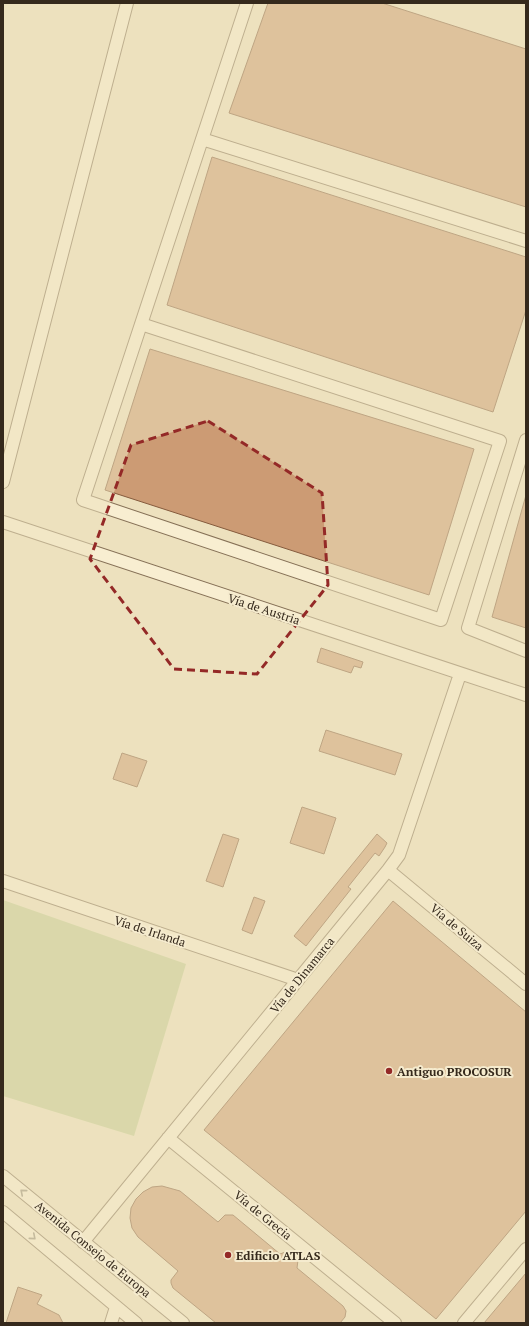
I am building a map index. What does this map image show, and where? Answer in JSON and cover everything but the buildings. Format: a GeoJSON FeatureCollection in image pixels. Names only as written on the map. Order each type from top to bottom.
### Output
{"type":"FeatureCollection","features":[{"type":"Feature","properties":{"kind":"lane"},"geometry":{"type":"LineString","coordinates":[[3,482],[127,3]]}},
{"type":"Feature","properties":{"kind":"lane"},"geometry":{"type":"LineString","coordinates":[[141,324],[500,441],[441,620],[83,500],[141,324],[202,139],[247,3]]}},
{"type":"Feature","properties":{"kind":"lane"},"geometry":{"type":"LineString","coordinates":[[202,139],[526,241]]}},
{"type":"Feature","properties":{"kind":"lane"},"geometry":{"type":"LineString","coordinates":[[526,440],[468,628],[526,651]]}},
{"type":"Feature","properties":{"kind":"lane","name":"Vía de Austria"},"geometry":{"type":"LineString","coordinates":[[3,522],[460,674],[526,694]]}},
{"type":"Feature","properties":{"kind":"lane","name":"Vía de Dinamarca"},"geometry":{"type":"LineString","coordinates":[[83,1242],[388,870],[399,854],[460,674]]}},
{"type":"Feature","properties":{"kind":"lane","name":"Vía de Suiza"},"geometry":{"type":"LineString","coordinates":[[388,870],[526,984]]}},
{"type":"Feature","properties":{"kind":"lane","name":"Vía de Irlanda"},"geometry":{"type":"LineString","coordinates":[[3,881],[298,980]]}},
{"type":"Feature","properties":{"kind":"lane","name":"Vía de Grecia"},"geometry":{"type":"LineString","coordinates":[[168,1138],[396,1323]]}},
{"type":"Feature","properties":{"kind":"lane","name":"Avenida Consejo de Europa"},"geometry":{"type":"LineString","coordinates":[[3,1176],[183,1323]]}},
{"type":"Feature","properties":{"kind":"lane"},"geometry":{"type":"LineString","coordinates":[[3,1212],[136,1323]]}},
{"type":"Feature","properties":{"kind":"lane"},"geometry":{"type":"LineString","coordinates":[[464,1323],[526,1249]]}},
{"type":"Feature","properties":{"kind":"lane"},"geometry":{"type":"LineString","coordinates":[[111,1323],[116,1307]]}},
{"type":"Feature","properties":{"kind":"highlighted area"},"geometry":{"type":"Polygon","coordinates":[[[208,421],[322,493],[328,585],[257,674],[174,669],[90,559],[131,445],[208,421]]]}},
{"type":"Feature","properties":{"kind":"green space"},"geometry":{"type":"Polygon","coordinates":[[[3,900],[186,964],[134,1136],[3,1096],[3,900]]]}},
{"type":"Feature","properties":{"kind":"place","name":"Antiguo PROCOSUR"},"geometry":{"type":"Point","coordinates":[389,1071]}},
{"type":"Feature","properties":{"kind":"place","name":"Edificio ATLAS"},"geometry":{"type":"Point","coordinates":[228,1255]}}]}
